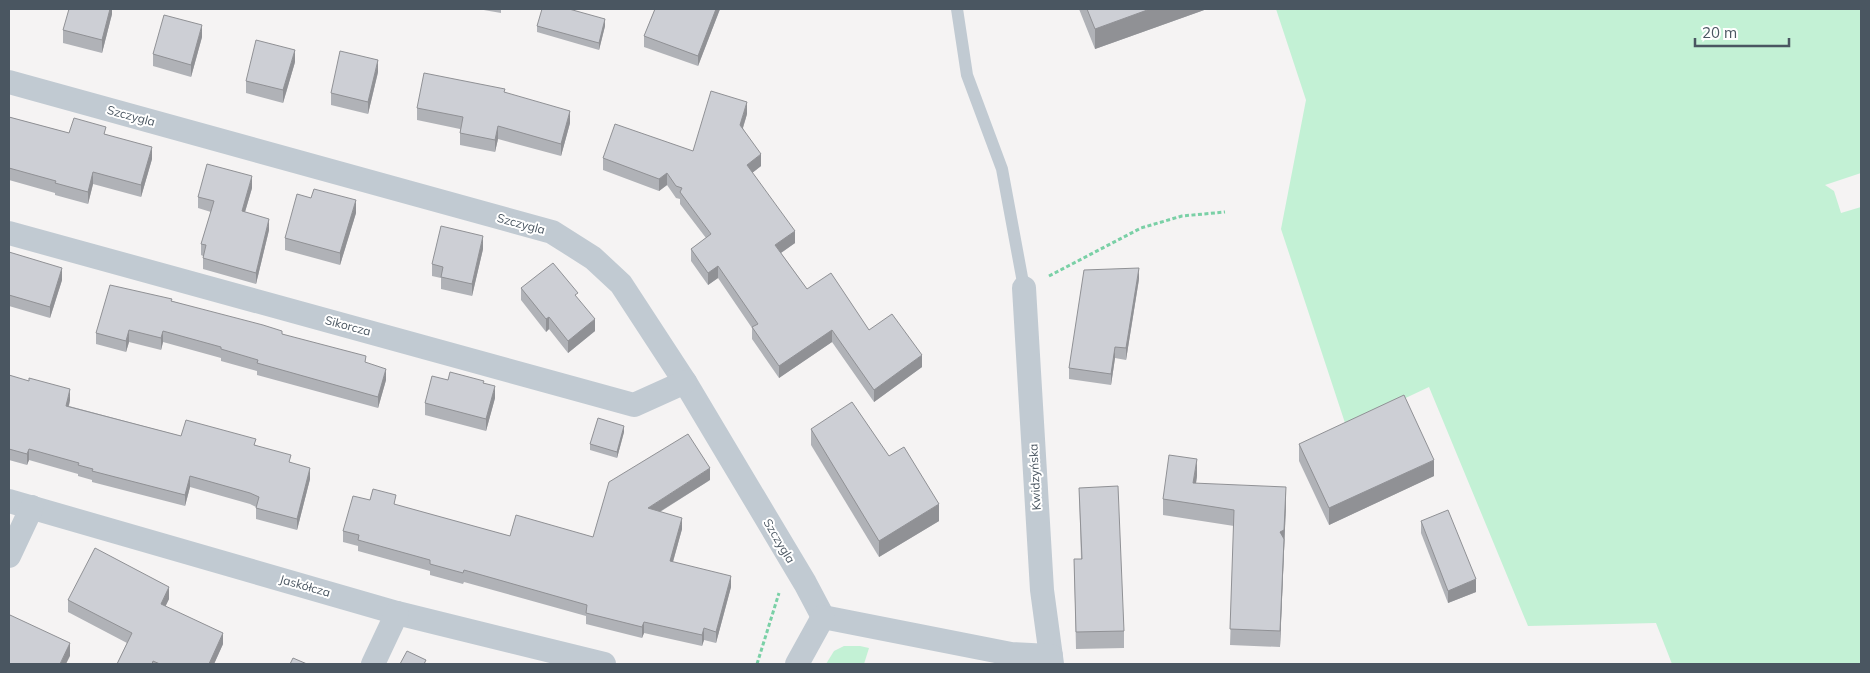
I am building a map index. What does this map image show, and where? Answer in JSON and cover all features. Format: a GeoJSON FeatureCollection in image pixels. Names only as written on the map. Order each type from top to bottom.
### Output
{"type":"FeatureCollection","features":[{"type":"Feature","properties":{"kind":"street","name":"Szczygla"},"geometry":{"type":"LineString","coordinates":[[9,82],[552,232],[594,258],[621,284],[685,382],[823,617]]}},
{"type":"Feature","properties":{"kind":"street","name":"Sikorcza"},"geometry":{"type":"LineString","coordinates":[[9,233],[634,405],[685,382]]}},
{"type":"Feature","properties":{"kind":"street","name":"Kwidzyńska"},"geometry":{"type":"LineString","coordinates":[[1024,288],[1042,590],[1052,660]]}},
{"type":"Feature","properties":{"kind":"street","name":"Jaskółcza"},"geometry":{"type":"LineString","coordinates":[[9,501],[398,613],[604,664]]}},
{"type":"Feature","properties":{"kind":"street"},"geometry":{"type":"LineString","coordinates":[[9,556],[32,507]]}},
{"type":"Feature","properties":{"kind":"street"},"geometry":{"type":"LineString","coordinates":[[373,664],[398,613]]}},
{"type":"Feature","properties":{"kind":"street"},"geometry":{"type":"LineString","coordinates":[[797,664],[823,617],[1052,660]]}},
{"type":"Feature","properties":{"kind":"lane"},"geometry":{"type":"LineString","coordinates":[[957,9],[968,75],[1002,169],[1024,288]]}},
{"type":"Feature","properties":{"kind":"path"},"geometry":{"type":"LineString","coordinates":[[1024,288],[1141,228],[1182,216],[1225,212]]}},
{"type":"Feature","properties":{"kind":"path"},"geometry":{"type":"LineString","coordinates":[[757,664],[784,577],[795,568]]}},
{"type":"Feature","properties":{"kind":"green space"},"geometry":{"type":"Polygon","coordinates":[[[1276,9],[1861,9],[1861,173],[1825,185],[1834,191],[1841,213],[1861,207],[1861,664],[1672,664],[1656,623],[1528,626],[1429,387],[1346,426],[1281,229],[1306,100],[1276,9]]]}},
{"type":"Feature","properties":{"kind":"green space"},"geometry":{"type":"Polygon","coordinates":[[[844,646],[869,648],[864,664],[826,664],[834,651],[844,646]]]}},
{"type":"Feature","properties":{"kind":"building"},"geometry":{"type":"Polygon","coordinates":[[[69,9],[110,9],[102,40],[63,30],[69,9]]]}},
{"type":"Feature","properties":{"kind":"building"},"geometry":{"type":"Polygon","coordinates":[[[542,9],[569,9],[605,19],[599,43],[537,26],[542,9]]]}},
{"type":"Feature","properties":{"kind":"building"},"geometry":{"type":"Polygon","coordinates":[[[655,9],[716,9],[698,56],[644,36],[655,9]]]}},
{"type":"Feature","properties":{"kind":"building"},"geometry":{"type":"Polygon","coordinates":[[[1087,9],[1150,9],[1095,29],[1087,9]]]}},
{"type":"Feature","properties":{"kind":"building"},"geometry":{"type":"Polygon","coordinates":[[[164,15],[202,25],[191,65],[153,54],[164,15]]]}},
{"type":"Feature","properties":{"kind":"building"},"geometry":{"type":"Polygon","coordinates":[[[256,40],[295,50],[283,90],[246,81],[256,40]]]}},
{"type":"Feature","properties":{"kind":"building"},"geometry":{"type":"Polygon","coordinates":[[[340,51],[378,60],[368,102],[331,93],[340,51]]]}},
{"type":"Feature","properties":{"kind":"building"},"geometry":{"type":"Polygon","coordinates":[[[424,73],[505,89],[504,92],[570,111],[561,144],[498,126],[495,140],[460,133],[463,117],[417,108],[424,73]]]}},
{"type":"Feature","properties":{"kind":"building"},"geometry":{"type":"Polygon","coordinates":[[[711,91],[747,102],[740,125],[761,154],[747,165],[795,231],[775,245],[807,289],[831,273],[869,330],[892,314],[922,355],[874,390],[832,330],[779,366],[752,327],[758,324],[718,266],[708,273],[691,249],[711,234],[680,192],[682,188],[676,186],[667,173],[659,179],[603,158],[615,124],[693,151],[711,91]]]}},
{"type":"Feature","properties":{"kind":"building"},"geometry":{"type":"Polygon","coordinates":[[[9,117],[69,133],[74,118],[106,127],[104,134],[152,147],[141,185],[93,172],[88,192],[9,168],[9,117]]]}},
{"type":"Feature","properties":{"kind":"building"},"geometry":{"type":"Polygon","coordinates":[[[207,164],[252,176],[242,211],[269,219],[256,273],[203,258],[206,245],[201,244],[214,201],[198,197],[207,164]]]}},
{"type":"Feature","properties":{"kind":"building"},"geometry":{"type":"Polygon","coordinates":[[[314,189],[356,200],[340,253],[285,238],[297,194],[311,198],[314,189]]]}},
{"type":"Feature","properties":{"kind":"building"},"geometry":{"type":"Polygon","coordinates":[[[441,226],[483,236],[472,284],[441,277],[443,267],[432,264],[441,226]]]}},
{"type":"Feature","properties":{"kind":"building"},"geometry":{"type":"Polygon","coordinates":[[[9,252],[62,268],[50,307],[9,295],[9,252]]]}},
{"type":"Feature","properties":{"kind":"building"},"geometry":{"type":"Polygon","coordinates":[[[553,263],[578,293],[575,295],[595,319],[568,341],[549,317],[546,319],[521,288],[553,263]]]}},
{"type":"Feature","properties":{"kind":"building"},"geometry":{"type":"Polygon","coordinates":[[[1139,268],[1126,348],[1115,347],[1111,374],[1069,368],[1084,270],[1139,268]]]}},
{"type":"Feature","properties":{"kind":"building"},"geometry":{"type":"Polygon","coordinates":[[[110,285],[172,299],[171,301],[282,331],[282,334],[366,356],[365,362],[386,369],[378,397],[257,363],[258,360],[221,349],[221,347],[163,331],[161,338],[129,330],[126,341],[96,333],[110,285]]]}},
{"type":"Feature","properties":{"kind":"building"},"geometry":{"type":"Polygon","coordinates":[[[450,372],[484,381],[483,383],[495,386],[486,419],[425,403],[432,376],[448,380],[450,372]]]}},
{"type":"Feature","properties":{"kind":"building"},"geometry":{"type":"Polygon","coordinates":[[[9,375],[29,381],[29,378],[70,389],[66,406],[181,436],[186,420],[256,439],[254,445],[291,455],[289,462],[310,468],[297,519],[256,508],[259,497],[250,493],[190,476],[185,495],[92,471],[93,469],[78,465],[79,463],[29,449],[27,454],[9,449],[9,375]]]}},
{"type":"Feature","properties":{"kind":"building"},"geometry":{"type":"Polygon","coordinates":[[[1404,395],[1434,460],[1329,508],[1299,444],[1404,395]]]}},
{"type":"Feature","properties":{"kind":"building"},"geometry":{"type":"Polygon","coordinates":[[[852,402],[889,456],[904,447],[939,504],[879,541],[811,429],[852,402]]]}},
{"type":"Feature","properties":{"kind":"building"},"geometry":{"type":"Polygon","coordinates":[[[598,418],[624,426],[617,452],[590,444],[598,418]]]}},
{"type":"Feature","properties":{"kind":"building"},"geometry":{"type":"Polygon","coordinates":[[[688,434],[710,468],[648,508],[682,518],[670,561],[731,576],[716,632],[704,628],[702,635],[644,622],[642,627],[586,613],[587,605],[464,570],[463,573],[430,564],[430,560],[358,540],[359,535],[343,531],[353,496],[370,500],[373,489],[396,495],[394,504],[510,536],[516,515],[593,537],[609,482],[688,434]]]}},
{"type":"Feature","properties":{"kind":"building"},"geometry":{"type":"Polygon","coordinates":[[[1169,455],[1197,459],[1193,483],[1286,487],[1284,530],[1280,532],[1284,539],[1280,631],[1230,629],[1234,510],[1163,499],[1169,455]]]}},
{"type":"Feature","properties":{"kind":"building"},"geometry":{"type":"Polygon","coordinates":[[[1118,486],[1124,631],[1076,632],[1074,559],[1082,559],[1079,488],[1118,486]]]}},
{"type":"Feature","properties":{"kind":"building"},"geometry":{"type":"Polygon","coordinates":[[[1448,510],[1476,579],[1448,591],[1421,521],[1448,510]]]}},
{"type":"Feature","properties":{"kind":"building"},"geometry":{"type":"Polygon","coordinates":[[[95,548],[169,587],[161,604],[223,633],[209,664],[160,664],[153,661],[152,664],[117,664],[132,633],[68,600],[95,548]]]}},
{"type":"Feature","properties":{"kind":"building"},"geometry":{"type":"Polygon","coordinates":[[[10,615],[70,643],[60,664],[9,664],[10,615]]]}},
{"type":"Feature","properties":{"kind":"building"},"geometry":{"type":"Polygon","coordinates":[[[407,651],[426,660],[424,664],[400,664],[407,651]]]}},
{"type":"Feature","properties":{"kind":"building"},"geometry":{"type":"Polygon","coordinates":[[[293,658],[307,664],[290,664],[293,658]]]}}]}
